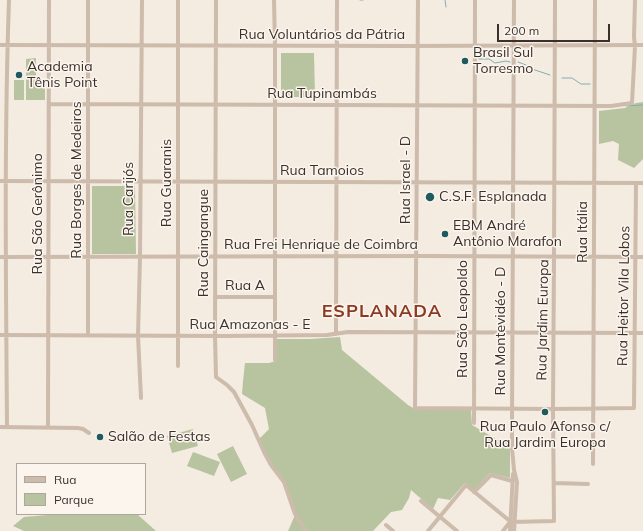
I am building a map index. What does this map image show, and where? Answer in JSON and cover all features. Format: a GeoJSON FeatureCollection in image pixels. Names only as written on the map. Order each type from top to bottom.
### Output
{"type":"FeatureCollection","features":[{"type":"Feature","properties":{"kind":"street"},"geometry":{"type":"LineString","coordinates":[[6,427],[6,105],[9,0]]}},
{"type":"Feature","properties":{"kind":"street","name":"Rua São Gerônimo"},"geometry":{"type":"LineString","coordinates":[[48,427],[49,0]]}},
{"type":"Feature","properties":{"kind":"street","name":"Rua Borges de Medeiros"},"geometry":{"type":"LineString","coordinates":[[88,0],[88,336]]}},
{"type":"Feature","properties":{"kind":"street","name":"Rua Carijós"},"geometry":{"type":"LineString","coordinates":[[141,398],[138,336],[142,0]]}},
{"type":"Feature","properties":{"kind":"street","name":"Rua Guaranis"},"geometry":{"type":"LineString","coordinates":[[178,0],[178,366]]}},
{"type":"Feature","properties":{"kind":"street","name":"Rua Caingangue"},"geometry":{"type":"LineString","coordinates":[[216,0],[216,377],[228,385],[234,392],[252,424],[271,465],[284,482],[294,514],[306,531]]}},
{"type":"Feature","properties":{"kind":"street"},"geometry":{"type":"LineString","coordinates":[[274,0],[275,360]]}},
{"type":"Feature","properties":{"kind":"street"},"geometry":{"type":"LineString","coordinates":[[336,334],[337,0]]}},
{"type":"Feature","properties":{"kind":"street","name":"Rua Israel - D"},"geometry":{"type":"LineString","coordinates":[[418,0],[415,408],[474,408]]}},
{"type":"Feature","properties":{"kind":"street","name":"Rua São Leopoldo"},"geometry":{"type":"LineString","coordinates":[[474,423],[475,0]]}},
{"type":"Feature","properties":{"kind":"street","name":"Rua Montevidéo - D"},"geometry":{"type":"LineString","coordinates":[[510,531],[513,522],[517,482],[514,470],[512,448],[514,0]]}},
{"type":"Feature","properties":{"kind":"street","name":"Rua Jardim Europa"},"geometry":{"type":"LineString","coordinates":[[513,522],[554,521],[553,409],[555,0]]}},
{"type":"Feature","properties":{"kind":"street","name":"Rua Itália"},"geometry":{"type":"LineString","coordinates":[[593,464],[595,0]]}},
{"type":"Feature","properties":{"kind":"street"},"geometry":{"type":"LineString","coordinates":[[635,0],[635,46]]}},
{"type":"Feature","properties":{"kind":"street","name":"Rua Voluntários da Pátria"},"geometry":{"type":"LineString","coordinates":[[0,45],[643,45]]}},
{"type":"Feature","properties":{"kind":"street","name":"Rua Tupinambás"},"geometry":{"type":"LineString","coordinates":[[49,104],[611,106],[632,103],[635,46]]}},
{"type":"Feature","properties":{"kind":"street"},"geometry":{"type":"LineString","coordinates":[[0,105],[6,105]]}},
{"type":"Feature","properties":{"kind":"street","name":"Rua Tamoios"},"geometry":{"type":"LineString","coordinates":[[0,181],[643,183]]}},
{"type":"Feature","properties":{"kind":"street","name":"Rua Heitor Vila Lobos"},"geometry":{"type":"LineString","coordinates":[[594,409],[634,408],[636,183]]}},
{"type":"Feature","properties":{"kind":"street","name":"Rua Frei Henrique de Coimbra"},"geometry":{"type":"LineString","coordinates":[[0,257],[643,257]]}},
{"type":"Feature","properties":{"kind":"street","name":"Rua A"},"geometry":{"type":"LineString","coordinates":[[215,297],[275,296]]}},
{"type":"Feature","properties":{"kind":"street","name":"Rua Amazonas - E"},"geometry":{"type":"LineString","coordinates":[[0,335],[275,336],[327,335],[348,332],[643,333]]}},
{"type":"Feature","properties":{"kind":"street"},"geometry":{"type":"LineString","coordinates":[[474,408],[594,409]]}},
{"type":"Feature","properties":{"kind":"street"},"geometry":{"type":"LineString","coordinates":[[0,427],[78,428],[89,433]]}},
{"type":"Feature","properties":{"kind":"street","name":"Rua Montevidéo - D"},"geometry":{"type":"LineString","coordinates":[[514,470],[512,481],[514,531]]}},
{"type":"Feature","properties":{"kind":"street"},"geometry":{"type":"LineString","coordinates":[[474,492],[491,475],[512,481]]}},
{"type":"Feature","properties":{"kind":"street"},"geometry":{"type":"LineString","coordinates":[[554,483],[588,484]]}},
{"type":"Feature","properties":{"kind":"street"},"geometry":{"type":"LineString","coordinates":[[428,531],[466,486],[513,522],[502,531]]}},
{"type":"Feature","properties":{"kind":"street"},"geometry":{"type":"LineString","coordinates":[[421,501],[457,531]]}},
{"type":"Feature","properties":{"kind":"street"},"geometry":{"type":"LineString","coordinates":[[386,526],[393,531]]}},
{"type":"Feature","properties":{"kind":"green space"},"geometry":{"type":"Polygon","coordinates":[[[281,53],[314,53],[315,97],[281,97],[281,53]]]}},
{"type":"Feature","properties":{"kind":"green space"},"geometry":{"type":"Polygon","coordinates":[[[36,58],[36,79],[45,80],[45,100],[26,100],[26,59],[36,58]]]}},
{"type":"Feature","properties":{"kind":"green space"},"geometry":{"type":"Polygon","coordinates":[[[14,80],[24,80],[24,100],[14,100],[14,80]]]}},
{"type":"Feature","properties":{"kind":"green space"},"geometry":{"type":"Polygon","coordinates":[[[643,102],[643,159],[634,168],[618,160],[619,144],[613,141],[599,144],[599,111],[625,108],[636,103],[643,102]]]}},
{"type":"Feature","properties":{"kind":"green space"},"geometry":{"type":"Polygon","coordinates":[[[92,186],[135,186],[136,254],[92,254],[92,186]]]}},
{"type":"Feature","properties":{"kind":"green space"},"geometry":{"type":"Polygon","coordinates":[[[340,337],[342,350],[408,405],[415,409],[471,410],[472,425],[496,439],[510,444],[510,478],[490,473],[474,490],[465,483],[450,500],[438,498],[433,509],[411,490],[409,498],[402,510],[391,512],[373,531],[288,531],[295,515],[284,482],[271,465],[259,439],[269,429],[265,408],[242,394],[245,363],[269,363],[276,361],[277,339],[340,337]]]}},
{"type":"Feature","properties":{"kind":"green space"},"geometry":{"type":"Polygon","coordinates":[[[193,429],[198,446],[172,453],[167,436],[193,429]]]}},
{"type":"Feature","properties":{"kind":"green space"},"geometry":{"type":"Polygon","coordinates":[[[233,446],[247,474],[231,482],[217,454],[233,446]]]}},
{"type":"Feature","properties":{"kind":"green space"},"geometry":{"type":"Polygon","coordinates":[[[193,452],[220,462],[214,476],[187,466],[193,452]]]}},
{"type":"Feature","properties":{"kind":"green space"},"geometry":{"type":"Polygon","coordinates":[[[47,515],[138,515],[156,531],[24,531],[13,526],[24,517],[47,515]]]}},
{"type":"Feature","properties":{"kind":"waterway"},"geometry":{"type":"LineString","coordinates":[[445,0],[446,7]]}},
{"type":"Feature","properties":{"kind":"waterway"},"geometry":{"type":"LineString","coordinates":[[477,55],[479,59],[489,59],[495,63],[506,61],[510,62]]}},
{"type":"Feature","properties":{"kind":"waterway"},"geometry":{"type":"LineString","coordinates":[[518,62],[532,69],[550,75]]}},
{"type":"Feature","properties":{"kind":"waterway"},"geometry":{"type":"LineString","coordinates":[[562,78],[572,78],[581,84],[590,84]]}},
{"type":"Feature","properties":{"kind":"waterway"},"geometry":{"type":"LineString","coordinates":[[626,106],[643,105]]}},
{"type":"Feature","properties":{"kind":"place","name":"Brasil Sul Torresmo"},"geometry":{"type":"Point","coordinates":[465,61]}},
{"type":"Feature","properties":{"kind":"place","name":"Academia Tênis Point"},"geometry":{"type":"Point","coordinates":[19,75]}},
{"type":"Feature","properties":{"kind":"place","name":"C.S.F. Esplanada"},"geometry":{"type":"Point","coordinates":[430,197]}},
{"type":"Feature","properties":{"kind":"place","name":"EBM André Antônio Marafon"},"geometry":{"type":"Point","coordinates":[445,234]}},
{"type":"Feature","properties":{"kind":"place","name":"Rua Paulo Afonso c/ Rua Jardim Europa"},"geometry":{"type":"Point","coordinates":[545,412]}},
{"type":"Feature","properties":{"kind":"place","name":"Salão de Festas"},"geometry":{"type":"Point","coordinates":[100,437]}},
{"type":"Feature","properties":{"kind":"district","name":"ESPLANADA"},"geometry":{"type":"Point","coordinates":[382,312]}}]}
